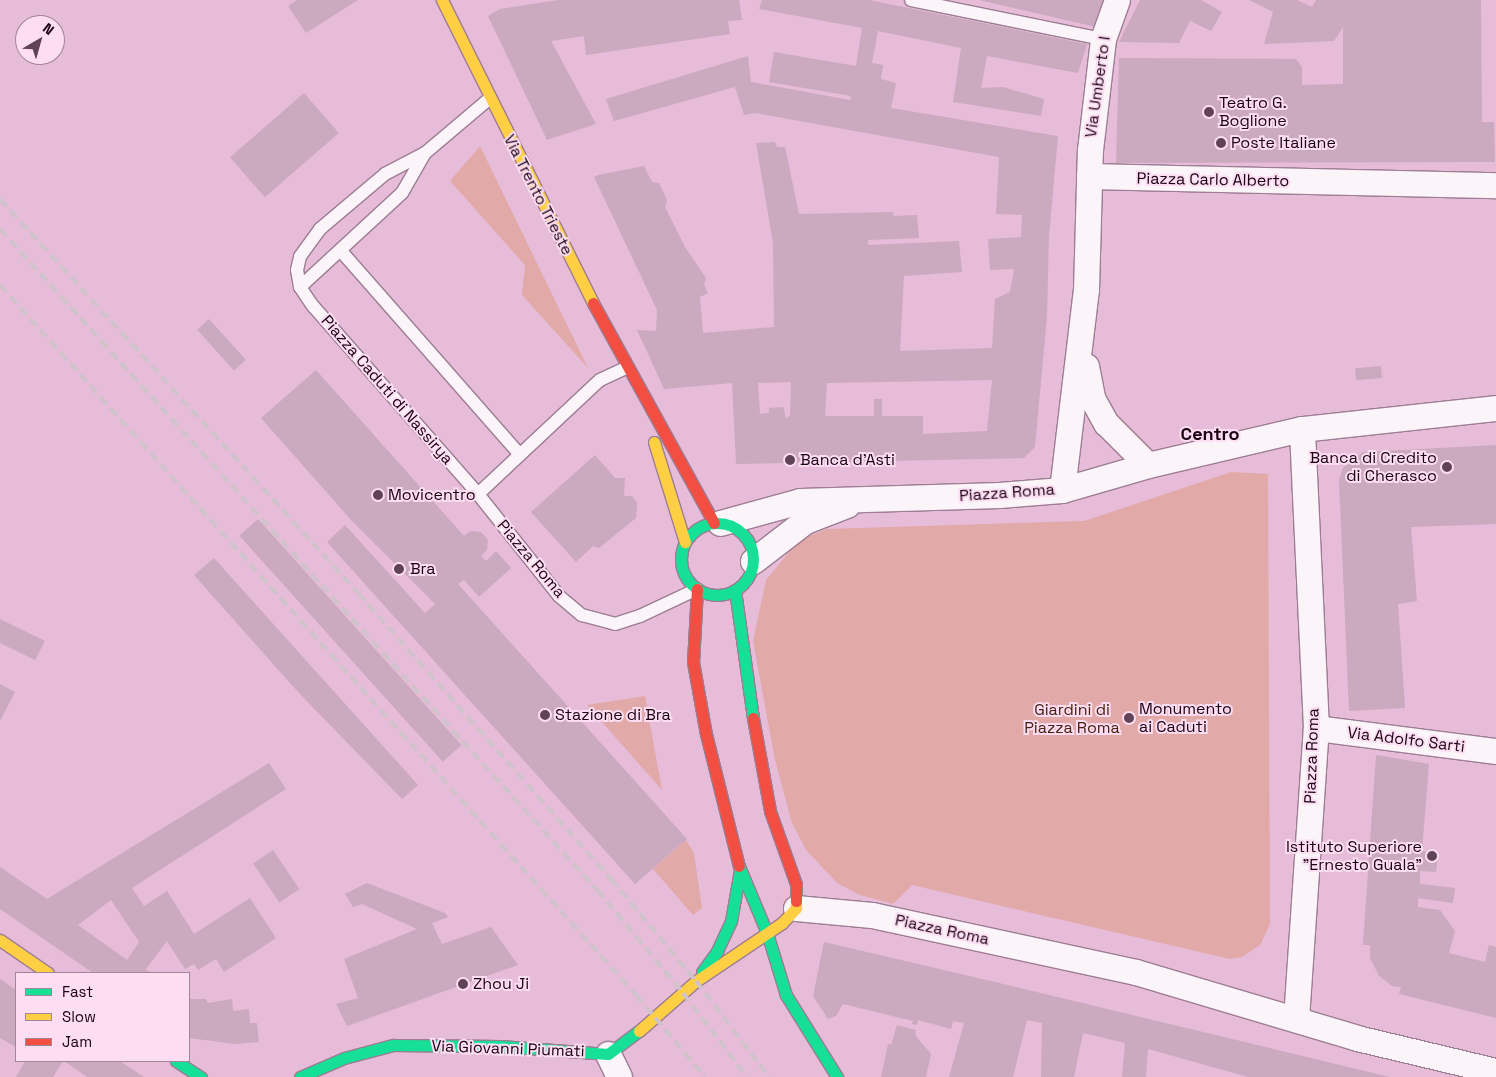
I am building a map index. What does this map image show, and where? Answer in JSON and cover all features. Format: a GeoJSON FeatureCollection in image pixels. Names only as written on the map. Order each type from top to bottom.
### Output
{"type":"FeatureCollection","features":[{"type":"Feature","properties":{"kind":"main road","name":"Via Trento Trieste"},"geometry":{"type":"LineString","coordinates":[[442,0],[488,99],[637,388]]}},
{"type":"Feature","properties":{"kind":"main road"},"geometry":{"type":"LineString","coordinates":[[637,388],[717,523]]}},
{"type":"Feature","properties":{"kind":"main road"},"geometry":{"type":"LineString","coordinates":[[637,388],[685,542]]}},
{"type":"Feature","properties":{"kind":"main road"},"geometry":{"type":"LineString","coordinates":[[717,523],[731,525],[744,535],[752,549],[753,560],[748,578],[735,590],[716,595],[697,589],[683,573],[681,552],[685,542],[697,528],[717,523]]}},
{"type":"Feature","properties":{"kind":"main road"},"geometry":{"type":"LineString","coordinates":[[697,589],[693,662],[706,734],[740,870],[767,933],[786,996],[837,1077]]}},
{"type":"Feature","properties":{"kind":"main road"},"geometry":{"type":"LineString","coordinates":[[735,590],[757,747],[770,811],[796,884],[796,908],[767,933]]}},
{"type":"Feature","properties":{"kind":"main road","name":"Via Giovanni Piumati"},"geometry":{"type":"LineString","coordinates":[[696,981],[717,951],[731,922],[740,870]]}},
{"type":"Feature","properties":{"kind":"main road","name":"Via Giovanni Piumati"},"geometry":{"type":"LineString","coordinates":[[300,1077],[344,1058],[393,1046],[500,1046],[608,1054],[632,1038],[696,981],[767,933]]}},
{"type":"Feature","properties":{"kind":"main road"},"geometry":{"type":"LineString","coordinates":[[0,940],[47,972]]}},
{"type":"Feature","properties":{"kind":"main road"},"geometry":{"type":"LineString","coordinates":[[178,1062],[201,1077]]}},
{"type":"Feature","properties":{"kind":"street","name":"Via Umberto I"},"geometry":{"type":"LineString","coordinates":[[1089,176],[1102,39],[1117,0]]}},
{"type":"Feature","properties":{"kind":"street","name":"Piazza Carlo Alberto"},"geometry":{"type":"LineString","coordinates":[[1089,176],[1496,185]]}},
{"type":"Feature","properties":{"kind":"street"},"geometry":{"type":"LineString","coordinates":[[1062,490],[1082,336],[1089,176]]}},
{"type":"Feature","properties":{"kind":"street"},"geometry":{"type":"LineString","coordinates":[[1082,336],[1092,398],[1106,423],[1148,465]]}},
{"type":"Feature","properties":{"kind":"street"},"geometry":{"type":"LineString","coordinates":[[1302,429],[1496,408]]}},
{"type":"Feature","properties":{"kind":"street","name":"Piazza Roma"},"geometry":{"type":"LineString","coordinates":[[717,523],[800,501],[860,500],[1062,490],[1148,465],[1302,429],[1316,728],[1296,1020],[1136,972],[872,915],[796,908]]}},
{"type":"Feature","properties":{"kind":"street","name":"Piazza Roma"},"geometry":{"type":"LineString","coordinates":[[753,560],[806,521],[860,500]]}},
{"type":"Feature","properties":{"kind":"street","name":"Via Adolfo Sarti"},"geometry":{"type":"LineString","coordinates":[[1316,728],[1496,751]]}},
{"type":"Feature","properties":{"kind":"street"},"geometry":{"type":"LineString","coordinates":[[1296,1020],[1496,1071]]}},
{"type":"Feature","properties":{"kind":"street"},"geometry":{"type":"LineString","coordinates":[[608,1054],[619,1077]]}},
{"type":"Feature","properties":{"kind":"lane"},"geometry":{"type":"LineString","coordinates":[[911,0],[1102,39]]}},
{"type":"Feature","properties":{"kind":"lane"},"geometry":{"type":"LineString","coordinates":[[300,287],[297,270],[300,257],[320,229],[385,174],[425,153],[488,99]]}},
{"type":"Feature","properties":{"kind":"lane"},"geometry":{"type":"LineString","coordinates":[[300,287],[402,193],[425,153]]}},
{"type":"Feature","properties":{"kind":"lane"},"geometry":{"type":"LineString","coordinates":[[341,251],[520,455]]}},
{"type":"Feature","properties":{"kind":"lane","name":"Piazza Caduti di Nassirya"},"geometry":{"type":"LineString","coordinates":[[300,287],[313,306],[478,494]]}},
{"type":"Feature","properties":{"kind":"lane"},"geometry":{"type":"LineString","coordinates":[[478,494],[600,380],[626,368]]}},
{"type":"Feature","properties":{"kind":"lane","name":"Piazza Roma"},"geometry":{"type":"LineString","coordinates":[[478,494],[554,590],[582,615],[615,624],[640,616],[697,589]]}},
{"type":"Feature","properties":{"kind":"green space"},"geometry":{"type":"Polygon","coordinates":[[[480,146],[588,368],[522,295],[525,265],[450,181],[480,146]]]}},
{"type":"Feature","properties":{"kind":"green space","name":"Giardini di Piazza Roma"},"geometry":{"type":"Polygon","coordinates":[[[1231,472],[1268,474],[1270,924],[1260,945],[1242,957],[1230,959],[912,885],[893,904],[860,895],[837,883],[806,850],[792,823],[775,760],[753,641],[766,580],[799,540],[827,529],[1084,521],[1231,472]]]}},
{"type":"Feature","properties":{"kind":"green space"},"geometry":{"type":"Polygon","coordinates":[[[645,696],[662,790],[587,705],[645,696]]]}},
{"type":"Feature","properties":{"kind":"green space"},"geometry":{"type":"Polygon","coordinates":[[[686,840],[694,853],[702,908],[693,915],[653,869],[686,840]]]}},
{"type":"Feature","properties":{"kind":"building"},"geometry":{"type":"Polygon","coordinates":[[[297,0],[358,0],[306,33],[288,6],[297,0]]]}},
{"type":"Feature","properties":{"kind":"building"},"geometry":{"type":"Polygon","coordinates":[[[558,0],[739,0],[742,20],[728,21],[730,34],[586,55],[584,36],[551,41],[596,124],[547,140],[488,16],[500,9],[558,0]]]}},
{"type":"Feature","properties":{"kind":"building"},"geometry":{"type":"Polygon","coordinates":[[[762,0],[869,0],[1087,44],[1078,73],[987,56],[981,88],[1003,87],[1044,99],[1041,116],[953,102],[961,48],[878,31],[872,63],[883,65],[881,79],[896,83],[891,108],[1058,136],[1049,236],[1047,316],[1035,447],[1024,458],[736,464],[732,383],[664,389],[637,330],[656,331],[657,310],[594,177],[598,175],[644,166],[652,182],[659,183],[667,200],[665,207],[685,247],[706,278],[704,285],[708,293],[700,297],[703,333],[774,327],[773,243],[756,143],[775,142],[777,147],[785,147],[799,214],[893,212],[894,216],[917,215],[919,238],[868,240],[868,245],[959,241],[962,272],[904,276],[900,351],[992,348],[995,299],[1010,292],[1014,269],[990,270],[988,239],[1021,237],[1022,215],[996,214],[999,157],[755,113],[744,115],[735,87],[614,121],[606,99],[748,56],[751,82],[850,100],[851,96],[769,82],[774,52],[856,66],[862,28],[759,9],[762,0]],[[992,380],[827,383],[825,416],[874,416],[874,399],[882,399],[882,416],[923,416],[923,434],[987,431],[992,380]],[[791,382],[758,383],[760,414],[769,413],[769,408],[783,407],[786,418],[790,416],[791,382]]]}},
{"type":"Feature","properties":{"kind":"building"},"geometry":{"type":"Polygon","coordinates":[[[979,0],[1108,0],[1096,27],[979,0]]]}},
{"type":"Feature","properties":{"kind":"building"},"geometry":{"type":"Polygon","coordinates":[[[1140,0],[1201,0],[1222,12],[1211,31],[1190,21],[1179,43],[1119,42],[1140,0]]]}},
{"type":"Feature","properties":{"kind":"building"},"geometry":{"type":"Polygon","coordinates":[[[1249,0],[1297,0],[1312,7],[1316,0],[1481,0],[1482,122],[1494,122],[1495,162],[1116,163],[1119,58],[1296,59],[1302,67],[1302,85],[1343,84],[1343,27],[1334,41],[1264,44],[1273,12],[1249,0]]]}},
{"type":"Feature","properties":{"kind":"building"},"geometry":{"type":"Polygon","coordinates":[[[304,93],[339,133],[265,197],[230,157],[304,93]]]}},
{"type":"Feature","properties":{"kind":"building"},"geometry":{"type":"Polygon","coordinates":[[[209,319],[246,360],[234,371],[197,330],[209,319]]]}},
{"type":"Feature","properties":{"kind":"building"},"geometry":{"type":"Polygon","coordinates":[[[1381,366],[1382,378],[1356,380],[1355,368],[1381,366]]]}},
{"type":"Feature","properties":{"kind":"building"},"geometry":{"type":"Polygon","coordinates":[[[316,370],[464,536],[470,531],[481,532],[488,540],[487,550],[481,556],[486,561],[496,551],[511,568],[479,597],[464,580],[458,584],[687,839],[635,884],[327,542],[345,525],[425,613],[435,604],[351,520],[261,418],[316,370]]]}},
{"type":"Feature","properties":{"kind":"building"},"geometry":{"type":"Polygon","coordinates":[[[1496,445],[1496,524],[1411,527],[1417,601],[1398,604],[1405,708],[1349,711],[1339,480],[1343,468],[1363,452],[1496,445]]]}},
{"type":"Feature","properties":{"kind":"building"},"geometry":{"type":"Polygon","coordinates":[[[595,455],[615,478],[625,478],[624,496],[632,496],[637,503],[636,518],[599,548],[593,546],[576,562],[531,512],[595,455]]]}},
{"type":"Feature","properties":{"kind":"building"},"geometry":{"type":"Polygon","coordinates":[[[258,519],[461,745],[443,762],[239,536],[258,519]]]}},
{"type":"Feature","properties":{"kind":"building"},"geometry":{"type":"Polygon","coordinates":[[[214,558],[418,785],[402,799],[298,692],[194,575],[214,558]]]}},
{"type":"Feature","properties":{"kind":"building"},"geometry":{"type":"Polygon","coordinates":[[[0,619],[45,641],[35,660],[0,643],[0,619]]]}},
{"type":"Feature","properties":{"kind":"building"},"geometry":{"type":"Polygon","coordinates":[[[0,684],[15,692],[0,721],[0,684]]]}},
{"type":"Feature","properties":{"kind":"building"},"geometry":{"type":"Polygon","coordinates":[[[1376,755],[1429,764],[1422,851],[1438,853],[1436,872],[1420,871],[1420,884],[1455,888],[1453,903],[1418,898],[1418,907],[1440,910],[1455,931],[1449,953],[1485,962],[1489,945],[1496,947],[1496,1018],[1399,994],[1401,987],[1392,986],[1379,976],[1370,958],[1370,945],[1363,945],[1376,755]]]}},
{"type":"Feature","properties":{"kind":"building"},"geometry":{"type":"Polygon","coordinates":[[[269,763],[286,789],[132,888],[144,906],[167,891],[194,934],[250,898],[276,938],[224,972],[216,959],[198,970],[194,964],[185,969],[167,941],[146,969],[150,972],[92,972],[0,909],[0,867],[47,899],[269,763]],[[111,900],[78,925],[127,960],[139,942],[111,900]]]}},
{"type":"Feature","properties":{"kind":"building"},"geometry":{"type":"Polygon","coordinates":[[[273,850],[299,889],[279,902],[253,863],[273,850]]]}},
{"type":"Feature","properties":{"kind":"building"},"geometry":{"type":"Polygon","coordinates":[[[367,883],[445,913],[448,917],[432,923],[442,944],[491,927],[518,965],[347,1026],[336,1004],[358,998],[344,959],[417,929],[362,904],[353,907],[345,894],[367,883]]]}},
{"type":"Feature","properties":{"kind":"building"},"geometry":{"type":"Polygon","coordinates":[[[824,942],[1390,1077],[1248,1077],[1148,1049],[1146,1077],[1122,1077],[1125,1043],[1083,1033],[1074,1077],[1041,1077],[1042,1023],[1027,1020],[1013,1077],[949,1077],[964,1023],[953,1021],[951,1029],[918,1020],[917,1025],[912,1024],[913,1021],[843,1004],[836,1016],[828,1019],[813,996],[824,942]]]}},
{"type":"Feature","properties":{"kind":"building"},"geometry":{"type":"Polygon","coordinates":[[[0,979],[15,989],[15,1046],[0,1038],[0,979]]]}},
{"type":"Feature","properties":{"kind":"building"},"geometry":{"type":"Polygon","coordinates":[[[190,999],[206,999],[208,1003],[232,999],[233,1011],[249,1009],[250,1023],[257,1023],[259,1042],[235,1044],[190,1038],[190,999]]]}},
{"type":"Feature","properties":{"kind":"building"},"geometry":{"type":"Polygon","coordinates":[[[897,1025],[916,1030],[915,1035],[931,1054],[926,1077],[881,1077],[888,1044],[891,1045],[897,1025]]]}},
{"type":"Feature","properties":{"kind":"building"},"geometry":{"type":"Polygon","coordinates":[[[24,1062],[62,1062],[53,1077],[16,1077],[24,1062]]]}},
{"type":"Feature","properties":{"kind":"building"},"geometry":{"type":"Polygon","coordinates":[[[65,1062],[122,1062],[144,1077],[87,1077],[65,1062]]]}},
{"type":"Feature","properties":{"kind":"railway"},"geometry":{"type":"LineString","coordinates":[[0,199],[358,593],[611,879],[696,981],[769,1077]]}},
{"type":"Feature","properties":{"kind":"railway"},"geometry":{"type":"LineString","coordinates":[[0,229],[597,890],[683,993],[747,1077]]}},
{"type":"Feature","properties":{"kind":"railway"},"geometry":{"type":"LineString","coordinates":[[0,285],[636,995],[705,1077]]}},
{"type":"Feature","properties":{"kind":"traffic: fast"},"geometry":{"type":"LineString","coordinates":[[717,523],[737,529],[747,539],[753,559],[747,579],[737,589],[717,595],[697,589],[687,579],[681,559],[687,539],[697,529],[717,523]]}},
{"type":"Feature","properties":{"kind":"traffic: fast"},"geometry":{"type":"LineString","coordinates":[[735,590],[753,718]]}},
{"type":"Feature","properties":{"kind":"traffic: fast"},"geometry":{"type":"LineString","coordinates":[[739,866],[767,933],[786,995],[837,1077]]}},
{"type":"Feature","properties":{"kind":"traffic: fast"},"geometry":{"type":"LineString","coordinates":[[702,972],[717,951],[731,921],[740,870]]}},
{"type":"Feature","properties":{"kind":"traffic: fast"},"geometry":{"type":"LineString","coordinates":[[300,1077],[344,1058],[393,1045],[500,1046],[608,1054],[639,1031]]}},
{"type":"Feature","properties":{"kind":"traffic: fast"},"geometry":{"type":"LineString","coordinates":[[178,1062],[201,1077]]}},
{"type":"Feature","properties":{"kind":"traffic: slow"},"geometry":{"type":"LineString","coordinates":[[442,0],[593,303]]}},
{"type":"Feature","properties":{"kind":"traffic: slow"},"geometry":{"type":"LineString","coordinates":[[654,442],[685,542]]}},
{"type":"Feature","properties":{"kind":"traffic: slow"},"geometry":{"type":"LineString","coordinates":[[639,1031],[696,981],[782,923],[796,908],[796,901]]}},
{"type":"Feature","properties":{"kind":"traffic: slow"},"geometry":{"type":"LineString","coordinates":[[0,940],[47,972]]}},
{"type":"Feature","properties":{"kind":"traffic: jam"},"geometry":{"type":"LineString","coordinates":[[593,303],[714,523]]}},
{"type":"Feature","properties":{"kind":"traffic: jam"},"geometry":{"type":"LineString","coordinates":[[697,589],[693,662],[706,734],[739,866]]}},
{"type":"Feature","properties":{"kind":"traffic: jam"},"geometry":{"type":"LineString","coordinates":[[753,718],[770,811],[796,884],[796,901]]}},
{"type":"Feature","properties":{"kind":"place","name":"Teatro G. Boglione"},"geometry":{"type":"Point","coordinates":[1209,112]}},
{"type":"Feature","properties":{"kind":"place","name":"Poste Italiane"},"geometry":{"type":"Point","coordinates":[1221,143]}},
{"type":"Feature","properties":{"kind":"place","name":"Banca d'Asti"},"geometry":{"type":"Point","coordinates":[790,460]}},
{"type":"Feature","properties":{"kind":"place","name":"Banca di Credito di Cherasco"},"geometry":{"type":"Point","coordinates":[1447,467]}},
{"type":"Feature","properties":{"kind":"place","name":"Movicentro"},"geometry":{"type":"Point","coordinates":[378,495]}},
{"type":"Feature","properties":{"kind":"place","name":"Bra"},"geometry":{"type":"Point","coordinates":[399,569]}},
{"type":"Feature","properties":{"kind":"place","name":"Stazione di Bra"},"geometry":{"type":"Point","coordinates":[545,715]}},
{"type":"Feature","properties":{"kind":"place","name":"Monumento ai Caduti"},"geometry":{"type":"Point","coordinates":[1129,718]}},
{"type":"Feature","properties":{"kind":"place","name":"Istituto Superiore \"Ernesto Guala\""},"geometry":{"type":"Point","coordinates":[1432,856]}},
{"type":"Feature","properties":{"kind":"place","name":"Zhou Ji"},"geometry":{"type":"Point","coordinates":[463,984]}},
{"type":"Feature","properties":{"kind":"district","name":"Centro"},"geometry":{"type":"Point","coordinates":[1210,434]}}]}
